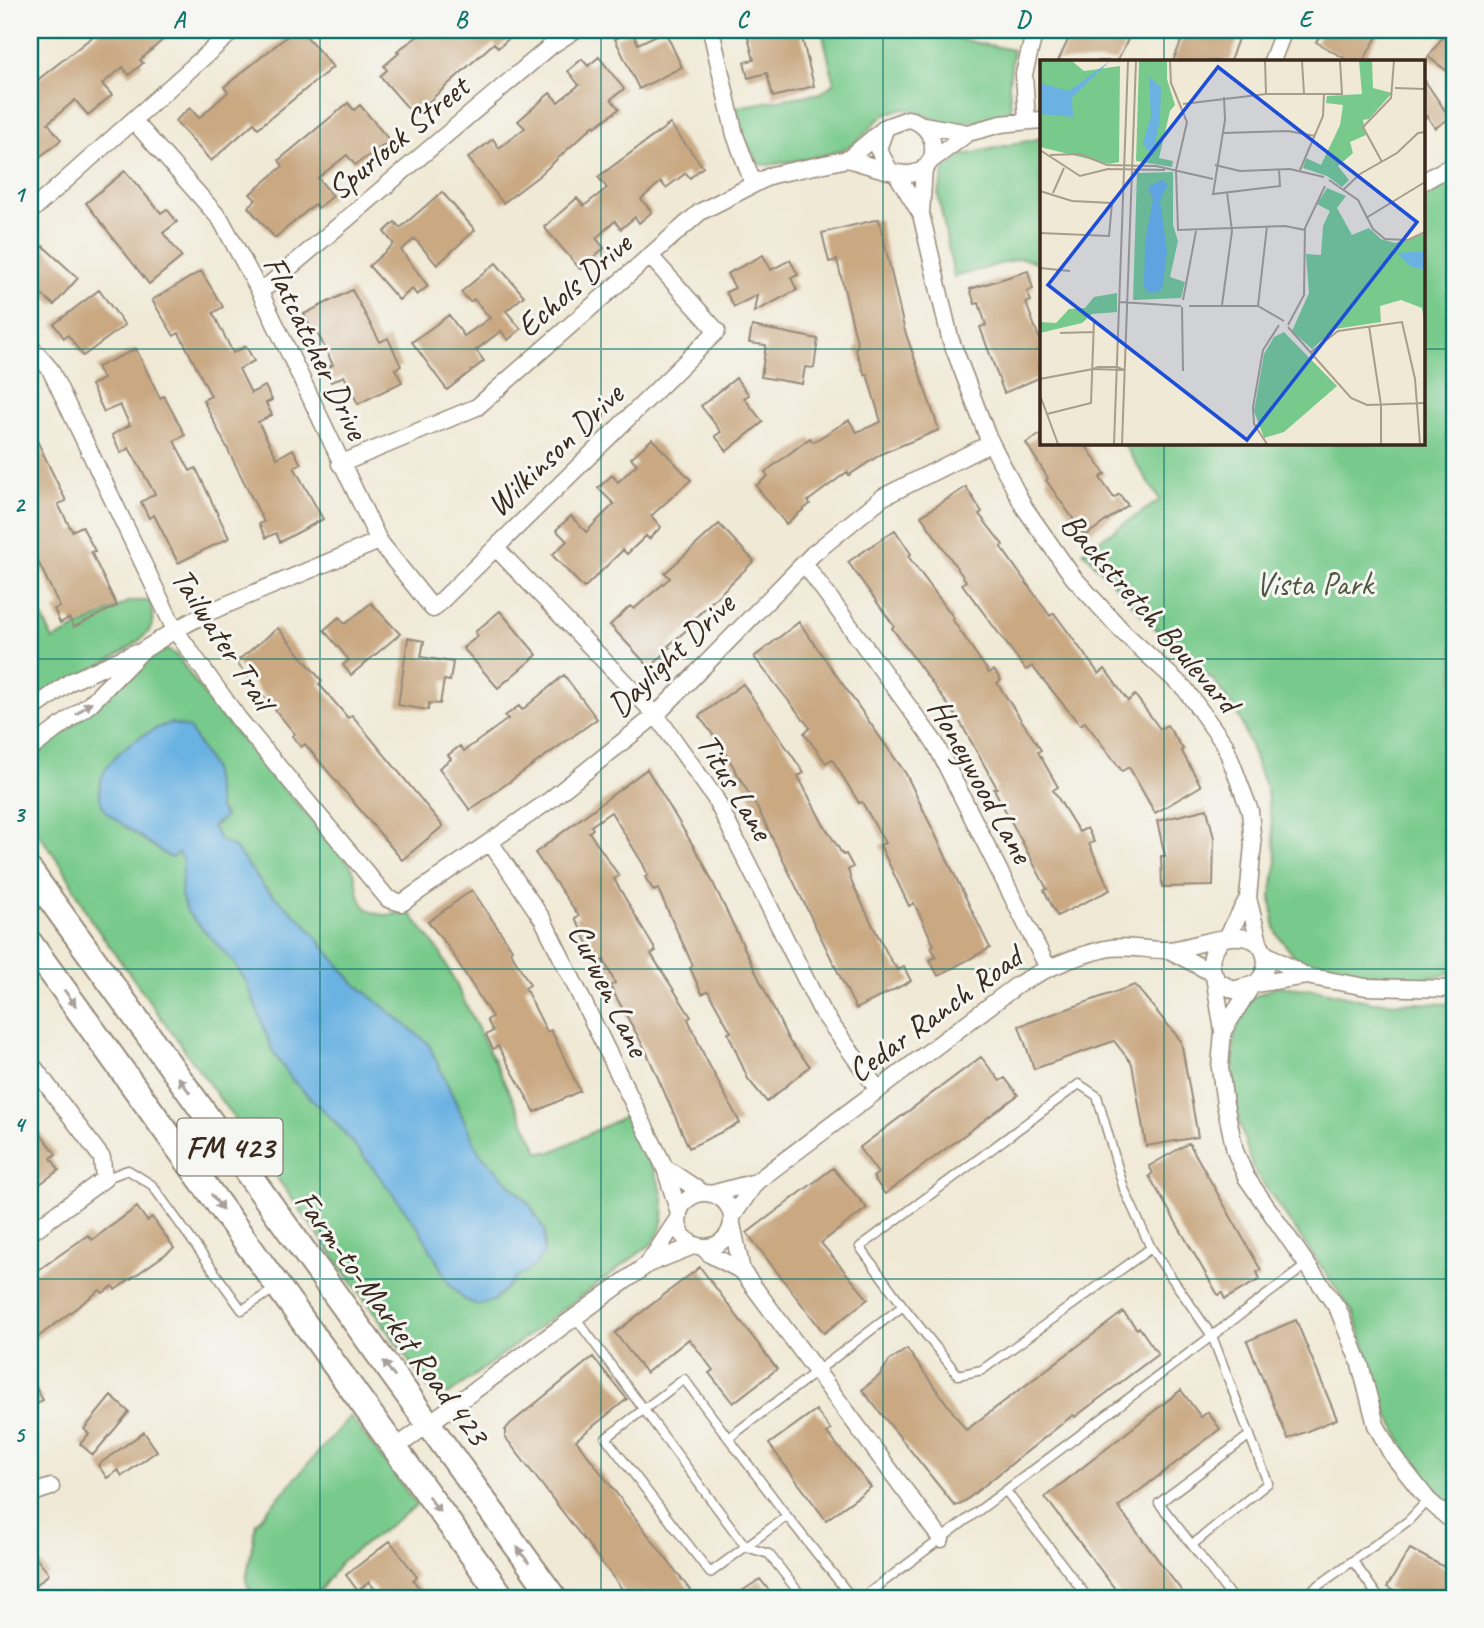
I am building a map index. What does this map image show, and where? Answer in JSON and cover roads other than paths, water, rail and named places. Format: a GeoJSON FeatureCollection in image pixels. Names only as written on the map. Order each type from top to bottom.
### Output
{"type":"FeatureCollection","features":[{"type":"Feature","properties":{"kind":"main road","name":"Farm-to-Market Road 423"},"geometry":{"type":"LineString","coordinates":[[30,871],[554,1598]]}},
{"type":"Feature","properties":{"kind":"main road","name":"FM 423"},"geometry":{"type":"LineString","coordinates":[[30,943],[503,1598]]}},
{"type":"Feature","properties":{"kind":"street"},"geometry":{"type":"LineString","coordinates":[[30,212],[234,30]]}},
{"type":"Feature","properties":{"kind":"street","name":"Spurlock Street"},"geometry":{"type":"LineString","coordinates":[[259,290],[269,285],[552,45],[575,30]]}},
{"type":"Feature","properties":{"kind":"street"},"geometry":{"type":"LineString","coordinates":[[711,30],[735,135],[753,183]]}},
{"type":"Feature","properties":{"kind":"street"},"geometry":{"type":"LineString","coordinates":[[968,133],[911,174],[893,171],[878,149],[886,127],[908,119],[923,125],[968,133],[1034,120],[1024,74],[1035,30]]}},
{"type":"Feature","properties":{"kind":"street"},"geometry":{"type":"LineString","coordinates":[[1272,60],[1284,30]]}},
{"type":"Feature","properties":{"kind":"street","name":"Flatcatcher Drive"},"geometry":{"type":"LineString","coordinates":[[133,120],[221,220],[259,290],[379,541],[433,609]]}},
{"type":"Feature","properties":{"kind":"street"},"geometry":{"type":"LineString","coordinates":[[923,125],[929,131],[934,146],[927,165]]}},
{"type":"Feature","properties":{"kind":"street","name":"Echols Drive"},"geometry":{"type":"LineString","coordinates":[[848,159],[886,127]]}},
{"type":"Feature","properties":{"kind":"street","name":"Echols Drive"},"geometry":{"type":"LineString","coordinates":[[340,464],[477,407],[700,212],[753,183],[772,175],[848,159],[893,171]]}},
{"type":"Feature","properties":{"kind":"street"},"geometry":{"type":"LineString","coordinates":[[1424,182],[1448,171],[1454,164]]}},
{"type":"Feature","properties":{"kind":"street","name":"Backstretch Boulevard"},"geometry":{"type":"LineString","coordinates":[[921,214],[927,165]]}},
{"type":"Feature","properties":{"kind":"street","name":"Backstretch Boulevard"},"geometry":{"type":"LineString","coordinates":[[893,171],[921,214],[950,338],[991,443],[1024,507],[1073,577],[1124,633],[1185,689],[1225,745],[1250,811],[1253,845],[1248,898],[1262,949]]}},
{"type":"Feature","properties":{"kind":"street","name":"Wilkinson Drive"},"geometry":{"type":"LineString","coordinates":[[433,609],[717,331],[650,256]]}},
{"type":"Feature","properties":{"kind":"street","name":"Tailwater Trail"},"geometry":{"type":"LineString","coordinates":[[30,346],[50,369],[176,630],[238,718],[388,899]]}},
{"type":"Feature","properties":{"kind":"street","name":"Daylight Drive"},"geometry":{"type":"LineString","coordinates":[[388,899],[402,903],[550,800],[656,715],[804,563],[883,497],[991,443]]}},
{"type":"Feature","properties":{"kind":"street"},"geometry":{"type":"LineString","coordinates":[[30,711],[70,682],[142,651],[209,612],[379,541]]}},
{"type":"Feature","properties":{"kind":"street","name":"Titus Lane"},"geometry":{"type":"LineString","coordinates":[[496,548],[656,715],[715,798],[821,1010],[878,1090]]}},
{"type":"Feature","properties":{"kind":"street","name":"Honeywood Lane"},"geometry":{"type":"LineString","coordinates":[[804,563],[934,743],[1047,966]]}},
{"type":"Feature","properties":{"kind":"street"},"geometry":{"type":"LineString","coordinates":[[30,749],[90,704],[142,651]]}},
{"type":"Feature","properties":{"kind":"street","name":"Curwen Lane"},"geometry":{"type":"LineString","coordinates":[[490,842],[543,920],[665,1168],[679,1215]]}},
{"type":"Feature","properties":{"kind":"street","name":"Backstretch Boulevard"},"geometry":{"type":"LineString","coordinates":[[1224,939],[1248,898]]}},
{"type":"Feature","properties":{"kind":"street"},"geometry":{"type":"LineString","coordinates":[[1306,976],[1245,936],[1224,939],[1212,955],[1223,1031],[1220,1068],[1235,1151],[1260,1201],[1338,1309],[1360,1364],[1376,1425],[1391,1452],[1428,1500],[1454,1523]]}},
{"type":"Feature","properties":{"kind":"street","name":"Cedar Ranch Road"},"geometry":{"type":"LineString","coordinates":[[732,1221],[756,1182],[1016,986],[1047,966],[1109,948],[1169,950],[1224,939]]}},
{"type":"Feature","properties":{"kind":"street"},"geometry":{"type":"LineString","coordinates":[[1223,1031],[1265,970],[1262,949]]}},
{"type":"Feature","properties":{"kind":"street","name":"Cedar Ranch Road"},"geometry":{"type":"LineString","coordinates":[[1169,950],[1213,974]]}},
{"type":"Feature","properties":{"kind":"street"},"geometry":{"type":"LineString","coordinates":[[1213,974],[1222,985],[1233,990],[1306,976],[1366,987],[1454,989]]}},
{"type":"Feature","properties":{"kind":"street"},"geometry":{"type":"LineString","coordinates":[[30,1062],[102,1158],[104,1179],[30,1233]]}},
{"type":"Feature","properties":{"kind":"street"},"geometry":{"type":"LineString","coordinates":[[665,1168],[727,1205],[741,1271]]}},
{"type":"Feature","properties":{"kind":"street","name":"Cedar Ranch Road"},"geometry":{"type":"LineString","coordinates":[[707,1194],[756,1182]]}},
{"type":"Feature","properties":{"kind":"street"},"geometry":{"type":"LineString","coordinates":[[648,1264],[688,1199],[707,1194]]}},
{"type":"Feature","properties":{"kind":"street"},"geometry":{"type":"LineString","coordinates":[[679,1215],[682,1233],[711,1255],[741,1271],[941,1539]]}},
{"type":"Feature","properties":{"kind":"street"},"geometry":{"type":"LineString","coordinates":[[394,1449],[648,1264],[721,1241],[732,1221]]}},
{"type":"Feature","properties":{"kind":"street"},"geometry":{"type":"LineString","coordinates":[[30,1494],[51,1487]]}},
{"type":"Feature","properties":{"kind":"lane"},"geometry":{"type":"LineString","coordinates":[[1151,1248],[982,1370],[958,1375],[860,1247],[1079,1084],[1097,1096],[1122,1185],[1151,1248],[1212,1336],[1268,1483],[1192,1545]]}},
{"type":"Feature","properties":{"kind":"lane"},"geometry":{"type":"LineString","coordinates":[[104,1179],[128,1170],[152,1185],[242,1310],[278,1286]]}},
{"type":"Feature","properties":{"kind":"lane"},"geometry":{"type":"LineString","coordinates":[[867,1597],[1308,1264]]}},
{"type":"Feature","properties":{"kind":"lane"},"geometry":{"type":"LineString","coordinates":[[730,1437],[904,1306]]}},
{"type":"Feature","properties":{"kind":"lane"},"geometry":{"type":"LineString","coordinates":[[575,1317],[746,1547],[769,1554],[803,1598]]}},
{"type":"Feature","properties":{"kind":"lane"},"geometry":{"type":"LineString","coordinates":[[788,1516],[710,1573],[606,1438],[684,1379],[852,1598]]}},
{"type":"Feature","properties":{"kind":"lane"},"geometry":{"type":"LineString","coordinates":[[1232,1598],[1159,1503],[1250,1435]]}},
{"type":"Feature","properties":{"kind":"lane"},"geometry":{"type":"LineString","coordinates":[[1006,1490],[1088,1598]]}},
{"type":"Feature","properties":{"kind":"lane"},"geometry":{"type":"LineString","coordinates":[[1301,1598],[1408,1521],[1428,1500]]}},
{"type":"Feature","properties":{"kind":"lane"},"geometry":{"type":"LineString","coordinates":[[1353,1560],[1379,1598]]}},
{"type":"Feature","properties":{"kind":"water"},"geometry":{"type":"Polygon","coordinates":[[[170,723],[189,728],[212,767],[219,808],[225,817],[212,827],[220,840],[235,848],[265,888],[305,923],[352,981],[428,1043],[479,1152],[530,1205],[545,1231],[544,1253],[535,1266],[517,1277],[495,1300],[478,1305],[465,1300],[449,1284],[420,1230],[369,1163],[336,1123],[293,1081],[274,1054],[247,983],[235,964],[187,912],[181,895],[183,860],[178,853],[171,858],[105,811],[100,796],[101,781],[116,755],[143,735],[170,723]]]}},
{"type":"Feature","properties":{"kind":"park label","name":"Vista Park"},"geometry":{"type":"Point","coordinates":[1314,583]}}]}
